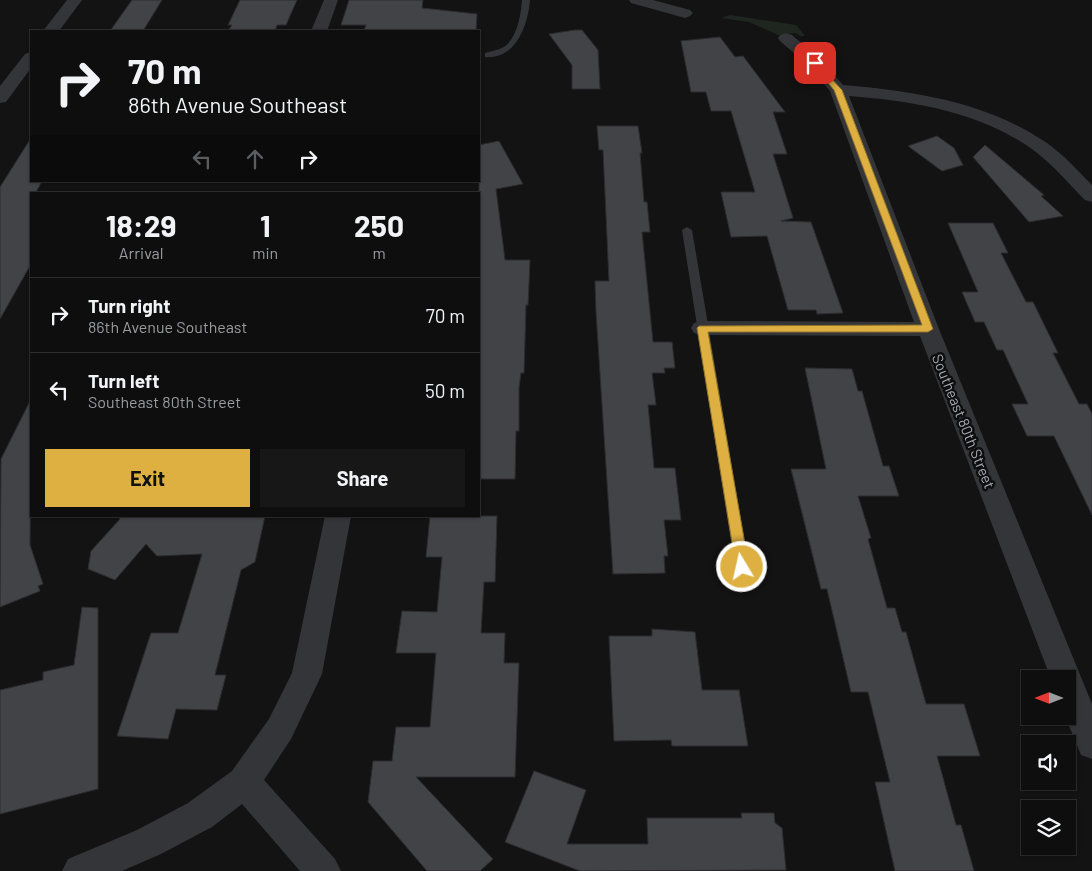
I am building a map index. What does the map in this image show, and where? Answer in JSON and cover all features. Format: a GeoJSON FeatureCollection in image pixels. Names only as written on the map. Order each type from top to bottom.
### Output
{"type":"FeatureCollection","features":[{"type":"Feature","properties":{"kind":"street"},"geometry":{"type":"LineString","coordinates":[[52,30],[75,0]]}},
{"type":"Feature","properties":{"kind":"street"},"geometry":{"type":"LineString","coordinates":[[319,30],[331,0]]}},
{"type":"Feature","properties":{"kind":"street"},"geometry":{"type":"LineString","coordinates":[[636,0],[685,14]]}},
{"type":"Feature","properties":{"kind":"street","name":"Southeast 80th Street"},"geometry":{"type":"LineString","coordinates":[[786,38],[815,63],[838,90],[928,329],[1063,670]]}},
{"type":"Feature","properties":{"kind":"street"},"geometry":{"type":"LineString","coordinates":[[0,98],[30,58]]}},
{"type":"Feature","properties":{"kind":"street"},"geometry":{"type":"LineString","coordinates":[[838,90],[914,98],[991,119],[1017,132],[1043,149],[1092,196]]}},
{"type":"Feature","properties":{"kind":"street"},"geometry":{"type":"LineString","coordinates":[[702,328],[928,329]]}},
{"type":"Feature","properties":{"kind":"street"},"geometry":{"type":"LineString","coordinates":[[80,871],[149,842],[200,815],[244,782],[280,729],[307,674],[338,517]]}},
{"type":"Feature","properties":{"kind":"street","name":"Southeast 80th Street"},"geometry":{"type":"LineString","coordinates":[[1076,703],[1092,744]]}},
{"type":"Feature","properties":{"kind":"street"},"geometry":{"type":"LineString","coordinates":[[244,782],[323,871]]}},
{"type":"Feature","properties":{"kind":"lane"},"geometry":{"type":"LineString","coordinates":[[488,55],[508,47],[516,36],[523,18],[526,0]]}},
{"type":"Feature","properties":{"kind":"lane"},"geometry":{"type":"LineString","coordinates":[[687,230],[742,567]]}},
{"type":"Feature","properties":{"kind":"shaded area"},"geometry":{"type":"Polygon","coordinates":[[[730,15],[796,25],[805,36],[800,36],[796,33],[778,35],[749,22],[721,18],[730,15]]]}},
{"type":"Feature","properties":{"kind":"building"},"geometry":{"type":"Polygon","coordinates":[[[132,0],[162,0],[144,30],[111,30],[132,0]]]}},
{"type":"Feature","properties":{"kind":"building"},"geometry":{"type":"Polygon","coordinates":[[[240,0],[297,0],[286,25],[277,25],[275,30],[229,30],[232,25],[228,25],[240,0]]]}},
{"type":"Feature","properties":{"kind":"building"},"geometry":{"type":"Polygon","coordinates":[[[349,0],[423,0],[422,8],[477,14],[476,30],[364,30],[366,25],[341,25],[349,0]]]}},
{"type":"Feature","properties":{"kind":"building"},"geometry":{"type":"Polygon","coordinates":[[[582,30],[598,50],[600,89],[572,89],[572,65],[549,34],[582,30]]]}},
{"type":"Feature","properties":{"kind":"building"},"geometry":{"type":"Polygon","coordinates":[[[720,37],[735,57],[743,56],[785,112],[773,112],[787,154],[773,154],[793,218],[781,221],[811,222],[843,313],[817,314],[816,310],[788,310],[767,236],[731,237],[721,192],[755,192],[731,111],[711,111],[706,92],[691,92],[681,41],[720,37]]]}},
{"type":"Feature","properties":{"kind":"building"},"geometry":{"type":"Polygon","coordinates":[[[597,126],[638,126],[642,153],[640,153],[644,202],[647,202],[650,232],[642,232],[653,342],[672,342],[675,368],[664,368],[665,373],[652,373],[656,405],[648,405],[654,468],[675,468],[681,520],[664,520],[668,556],[664,556],[665,573],[613,574],[596,312],[595,281],[609,281],[603,150],[599,150],[597,126]]]}},
{"type":"Feature","properties":{"kind":"building"},"geometry":{"type":"Polygon","coordinates":[[[937,136],[954,148],[963,165],[942,171],[908,146],[937,136]]]}},
{"type":"Feature","properties":{"kind":"building"},"geometry":{"type":"Polygon","coordinates":[[[30,140],[30,182],[41,182],[36,192],[30,192],[30,266],[0,319],[0,187],[30,140]]]}},
{"type":"Feature","properties":{"kind":"building"},"geometry":{"type":"Polygon","coordinates":[[[499,141],[523,184],[496,189],[505,260],[530,260],[528,305],[526,305],[524,373],[521,373],[519,388],[519,431],[516,431],[515,479],[480,479],[480,145],[499,141]]]}},
{"type":"Feature","properties":{"kind":"building"},"geometry":{"type":"Polygon","coordinates":[[[985,145],[1044,195],[1041,196],[1063,216],[1029,222],[973,157],[985,145]]]}},
{"type":"Feature","properties":{"kind":"building"},"geometry":{"type":"Polygon","coordinates":[[[948,223],[993,223],[1008,253],[1001,253],[1026,302],[1033,302],[1058,353],[1053,353],[1079,404],[1087,404],[1092,414],[1092,515],[1054,436],[1027,436],[1012,404],[1028,404],[1003,350],[997,350],[984,322],[975,322],[962,292],[978,292],[948,223]]]}},
{"type":"Feature","properties":{"kind":"building"},"geometry":{"type":"Polygon","coordinates":[[[805,368],[852,369],[858,391],[862,391],[883,466],[889,466],[899,496],[858,496],[871,538],[868,539],[887,608],[895,608],[902,632],[906,632],[926,704],[964,704],[980,756],[937,756],[956,825],[961,825],[974,871],[895,871],[875,782],[890,782],[868,692],[851,692],[827,589],[821,589],[791,469],[826,469],[805,368]]]}},
{"type":"Feature","properties":{"kind":"building"},"geometry":{"type":"Polygon","coordinates":[[[30,401],[30,545],[43,584],[38,586],[40,591],[0,607],[1,459],[30,401]]]}},
{"type":"Feature","properties":{"kind":"building"},"geometry":{"type":"Polygon","coordinates":[[[497,516],[495,582],[484,582],[481,633],[505,633],[504,663],[519,663],[515,777],[416,777],[493,859],[480,871],[427,871],[368,802],[373,761],[392,761],[396,727],[430,727],[436,653],[396,653],[402,611],[437,612],[442,557],[426,557],[430,517],[497,516]]]}},
{"type":"Feature","properties":{"kind":"building"},"geometry":{"type":"Polygon","coordinates":[[[118,517],[265,517],[255,562],[241,570],[215,675],[226,675],[217,710],[176,709],[168,739],[117,736],[151,633],[178,633],[202,554],[157,556],[146,544],[115,580],[88,569],[91,551],[120,519],[118,517]]]}},
{"type":"Feature","properties":{"kind":"building"},"geometry":{"type":"Polygon","coordinates":[[[82,607],[98,608],[98,789],[0,814],[0,690],[43,680],[43,672],[74,665],[82,607]]]}},
{"type":"Feature","properties":{"kind":"building"},"geometry":{"type":"Polygon","coordinates":[[[652,629],[695,632],[702,690],[739,690],[748,746],[672,746],[671,740],[614,741],[609,636],[652,636],[652,629]]]}},
{"type":"Feature","properties":{"kind":"building"},"geometry":{"type":"Polygon","coordinates":[[[534,771],[586,790],[567,844],[648,844],[647,818],[742,818],[741,813],[774,813],[775,823],[782,828],[786,870],[580,871],[505,842],[534,771]]]}},
{"type":"Feature","properties":{"kind":"route"},"geometry":{"type":"LineString","coordinates":[[742,567],[702,328],[928,329],[838,90],[815,63]]}}]}
